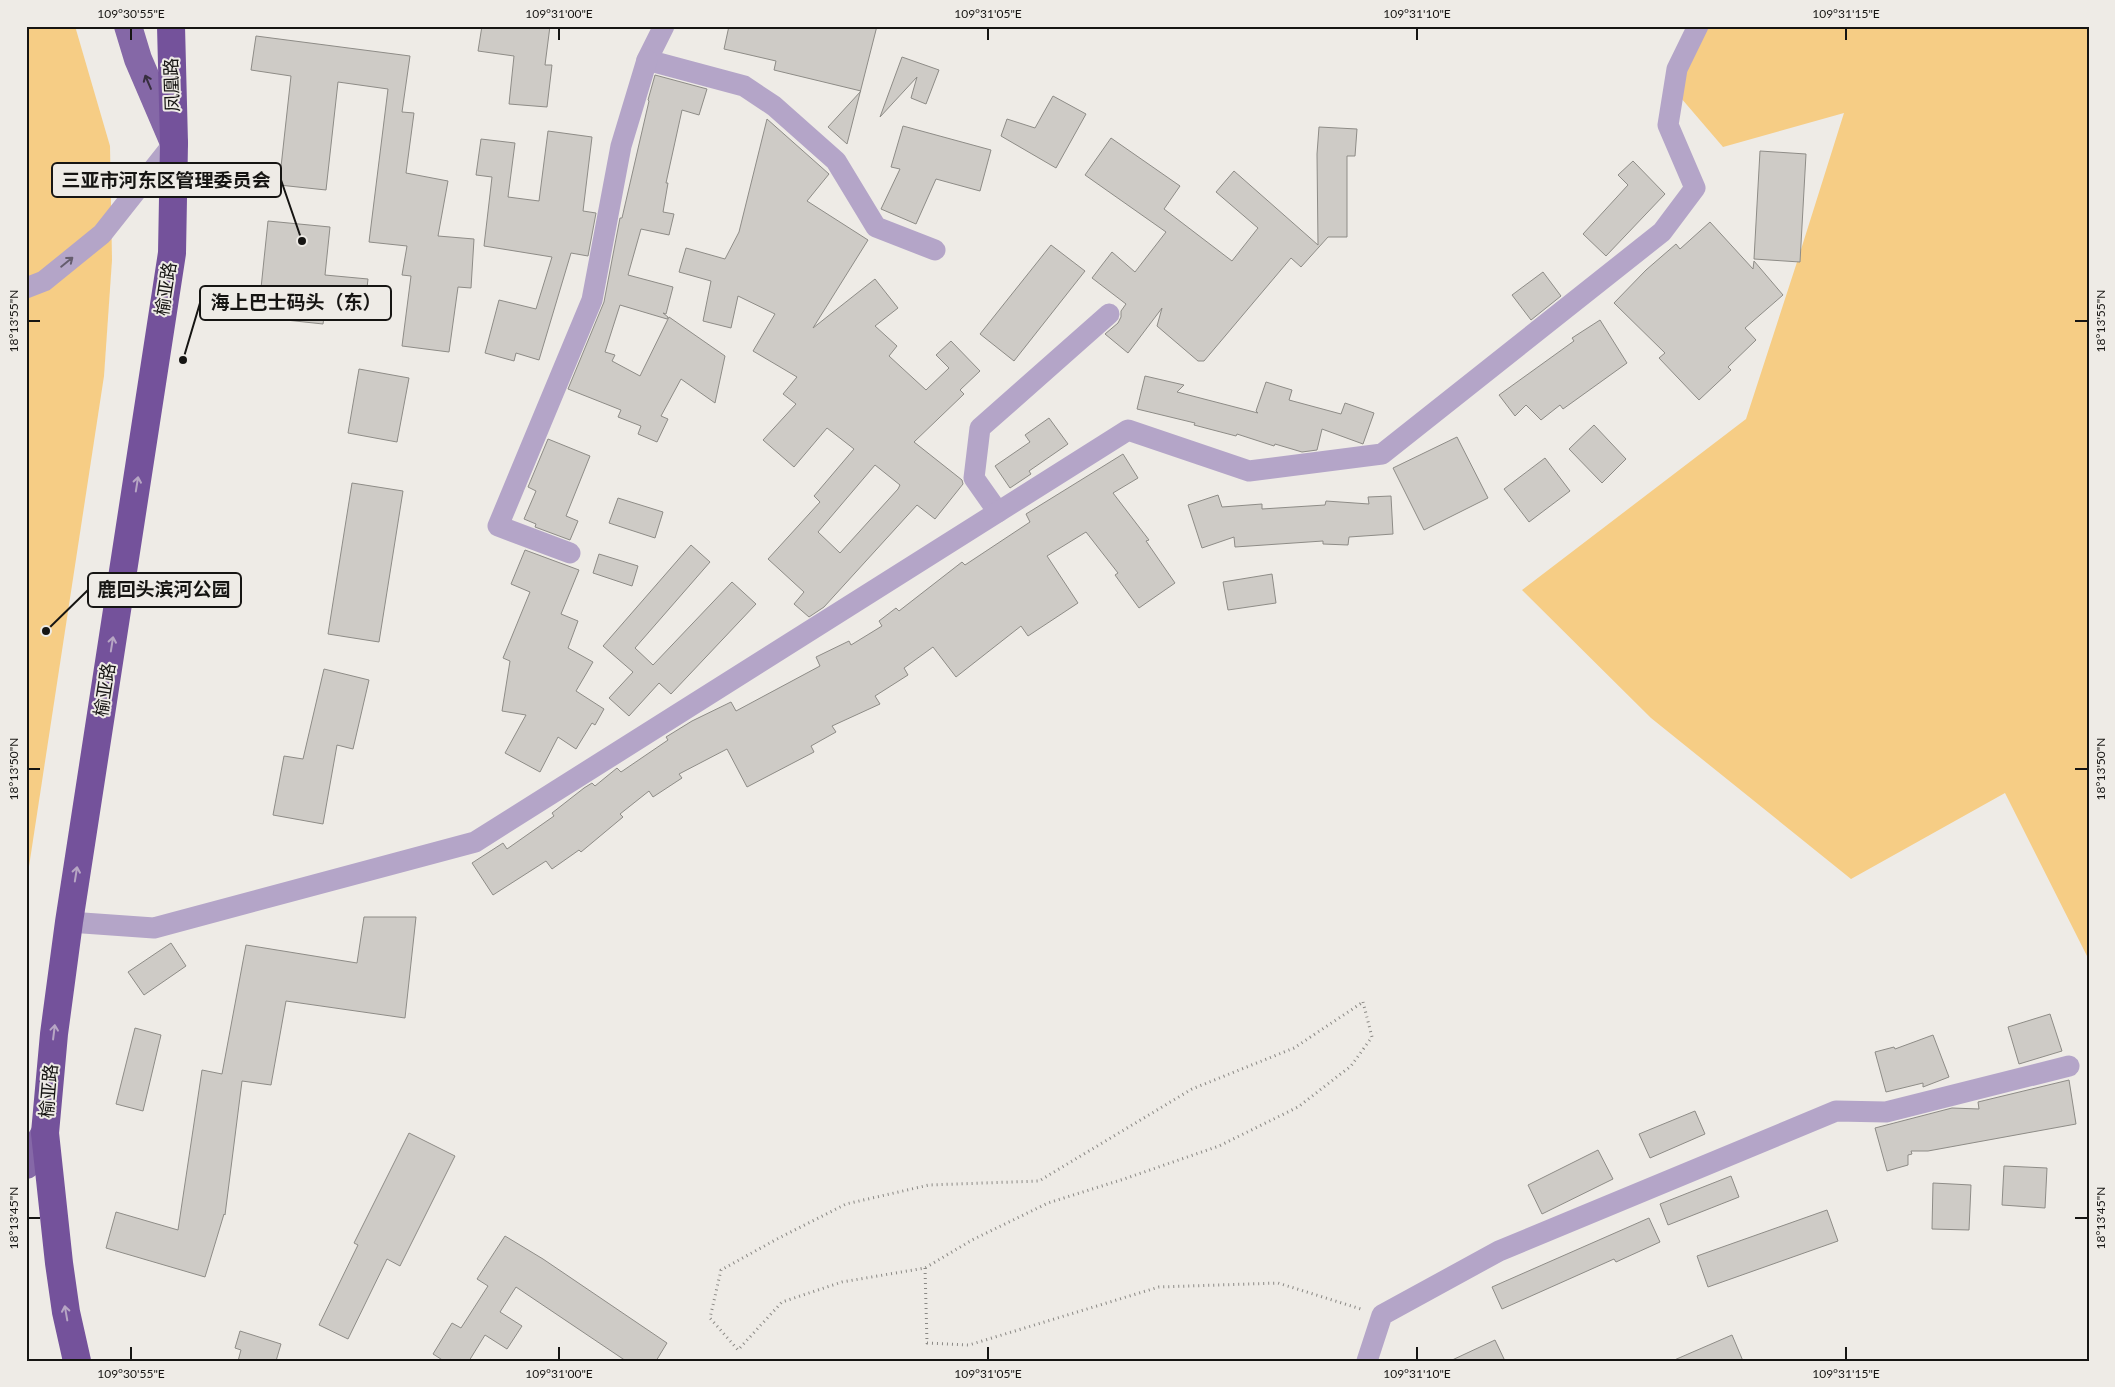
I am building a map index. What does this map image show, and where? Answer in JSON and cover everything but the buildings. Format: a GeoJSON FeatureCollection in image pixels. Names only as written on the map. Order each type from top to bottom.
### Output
{"type":"FeatureCollection","features":[{"type":"Feature","properties":{"kind":"highway","name":"凤凰路"},"geometry":{"type":"LineString","coordinates":[[170,26],[174,143]]}},
{"type":"Feature","properties":{"kind":"highway","name":"榆亚路"},"geometry":{"type":"LineString","coordinates":[[77,1361],[68,1321],[59,1263],[46,1132],[54,1034],[69,922],[172,253],[174,143]]}},
{"type":"Feature","properties":{"kind":"main road","name":"榆亚路"},"geometry":{"type":"LineString","coordinates":[[128,26],[138,59],[174,143]]}},
{"type":"Feature","properties":{"kind":"main road"},"geometry":{"type":"LineString","coordinates":[[26,1165],[46,1132]]}},
{"type":"Feature","properties":{"kind":"street"},"geometry":{"type":"LineString","coordinates":[[570,553],[498,526],[592,300],[621,146],[647,60],[664,26]]}},
{"type":"Feature","properties":{"kind":"street"},"geometry":{"type":"LineString","coordinates":[[69,922],[154,928],[475,842],[1128,430],[1250,471],[1382,454],[1662,232],[1695,188],[1668,125],[1676,69],[1698,26]]}},
{"type":"Feature","properties":{"kind":"street"},"geometry":{"type":"LineString","coordinates":[[647,60],[744,86],[774,106],[836,162],[876,227],[935,250]]}},
{"type":"Feature","properties":{"kind":"street"},"geometry":{"type":"LineString","coordinates":[[26,288],[44,281],[102,234],[174,143]]}},
{"type":"Feature","properties":{"kind":"street"},"geometry":{"type":"LineString","coordinates":[[998,512],[974,478],[980,428],[1109,314]]}},
{"type":"Feature","properties":{"kind":"street"},"geometry":{"type":"LineString","coordinates":[[1367,1361],[1382,1315],[1499,1251],[1836,1110],[1886,1112],[2069,1066]]}},
{"type":"Feature","properties":{"kind":"path"},"geometry":{"type":"LineString","coordinates":[[1363,1002],[1372,1036],[1351,1066],[1298,1107],[1218,1146],[1048,1203],[972,1240],[925,1268],[842,1282],[782,1302],[738,1350],[710,1318],[721,1270],[846,1204],[929,1185],[1039,1181],[1192,1089],[1294,1048],[1363,1002]]}},
{"type":"Feature","properties":{"kind":"path"},"geometry":{"type":"LineString","coordinates":[[925,1268],[927,1343],[969,1346],[1159,1287],[1278,1283],[1382,1315]]}},
{"type":"Feature","properties":{"kind":"shaded area"},"geometry":{"type":"Polygon","coordinates":[[[26,26],[75,26],[110,146],[112,260],[104,376],[26,886],[26,26]]]}},
{"type":"Feature","properties":{"kind":"shaded area"},"geometry":{"type":"Polygon","coordinates":[[[1692,26],[2089,26],[2089,960],[2005,793],[1851,879],[1651,718],[1522,590],[1746,419],[1844,113],[1723,147],[1681,98],[1692,26]]]}},
{"type":"Feature","properties":{"kind":"place","name":"三亚市河东区管理委员会"},"geometry":{"type":"Point","coordinates":[302,241]}},
{"type":"Feature","properties":{"kind":"place","name":"海上巴士码头（东）"},"geometry":{"type":"Point","coordinates":[183,360]}},
{"type":"Feature","properties":{"kind":"place","name":"鹿回头滨河公园"},"geometry":{"type":"Point","coordinates":[46,631]}}]}
